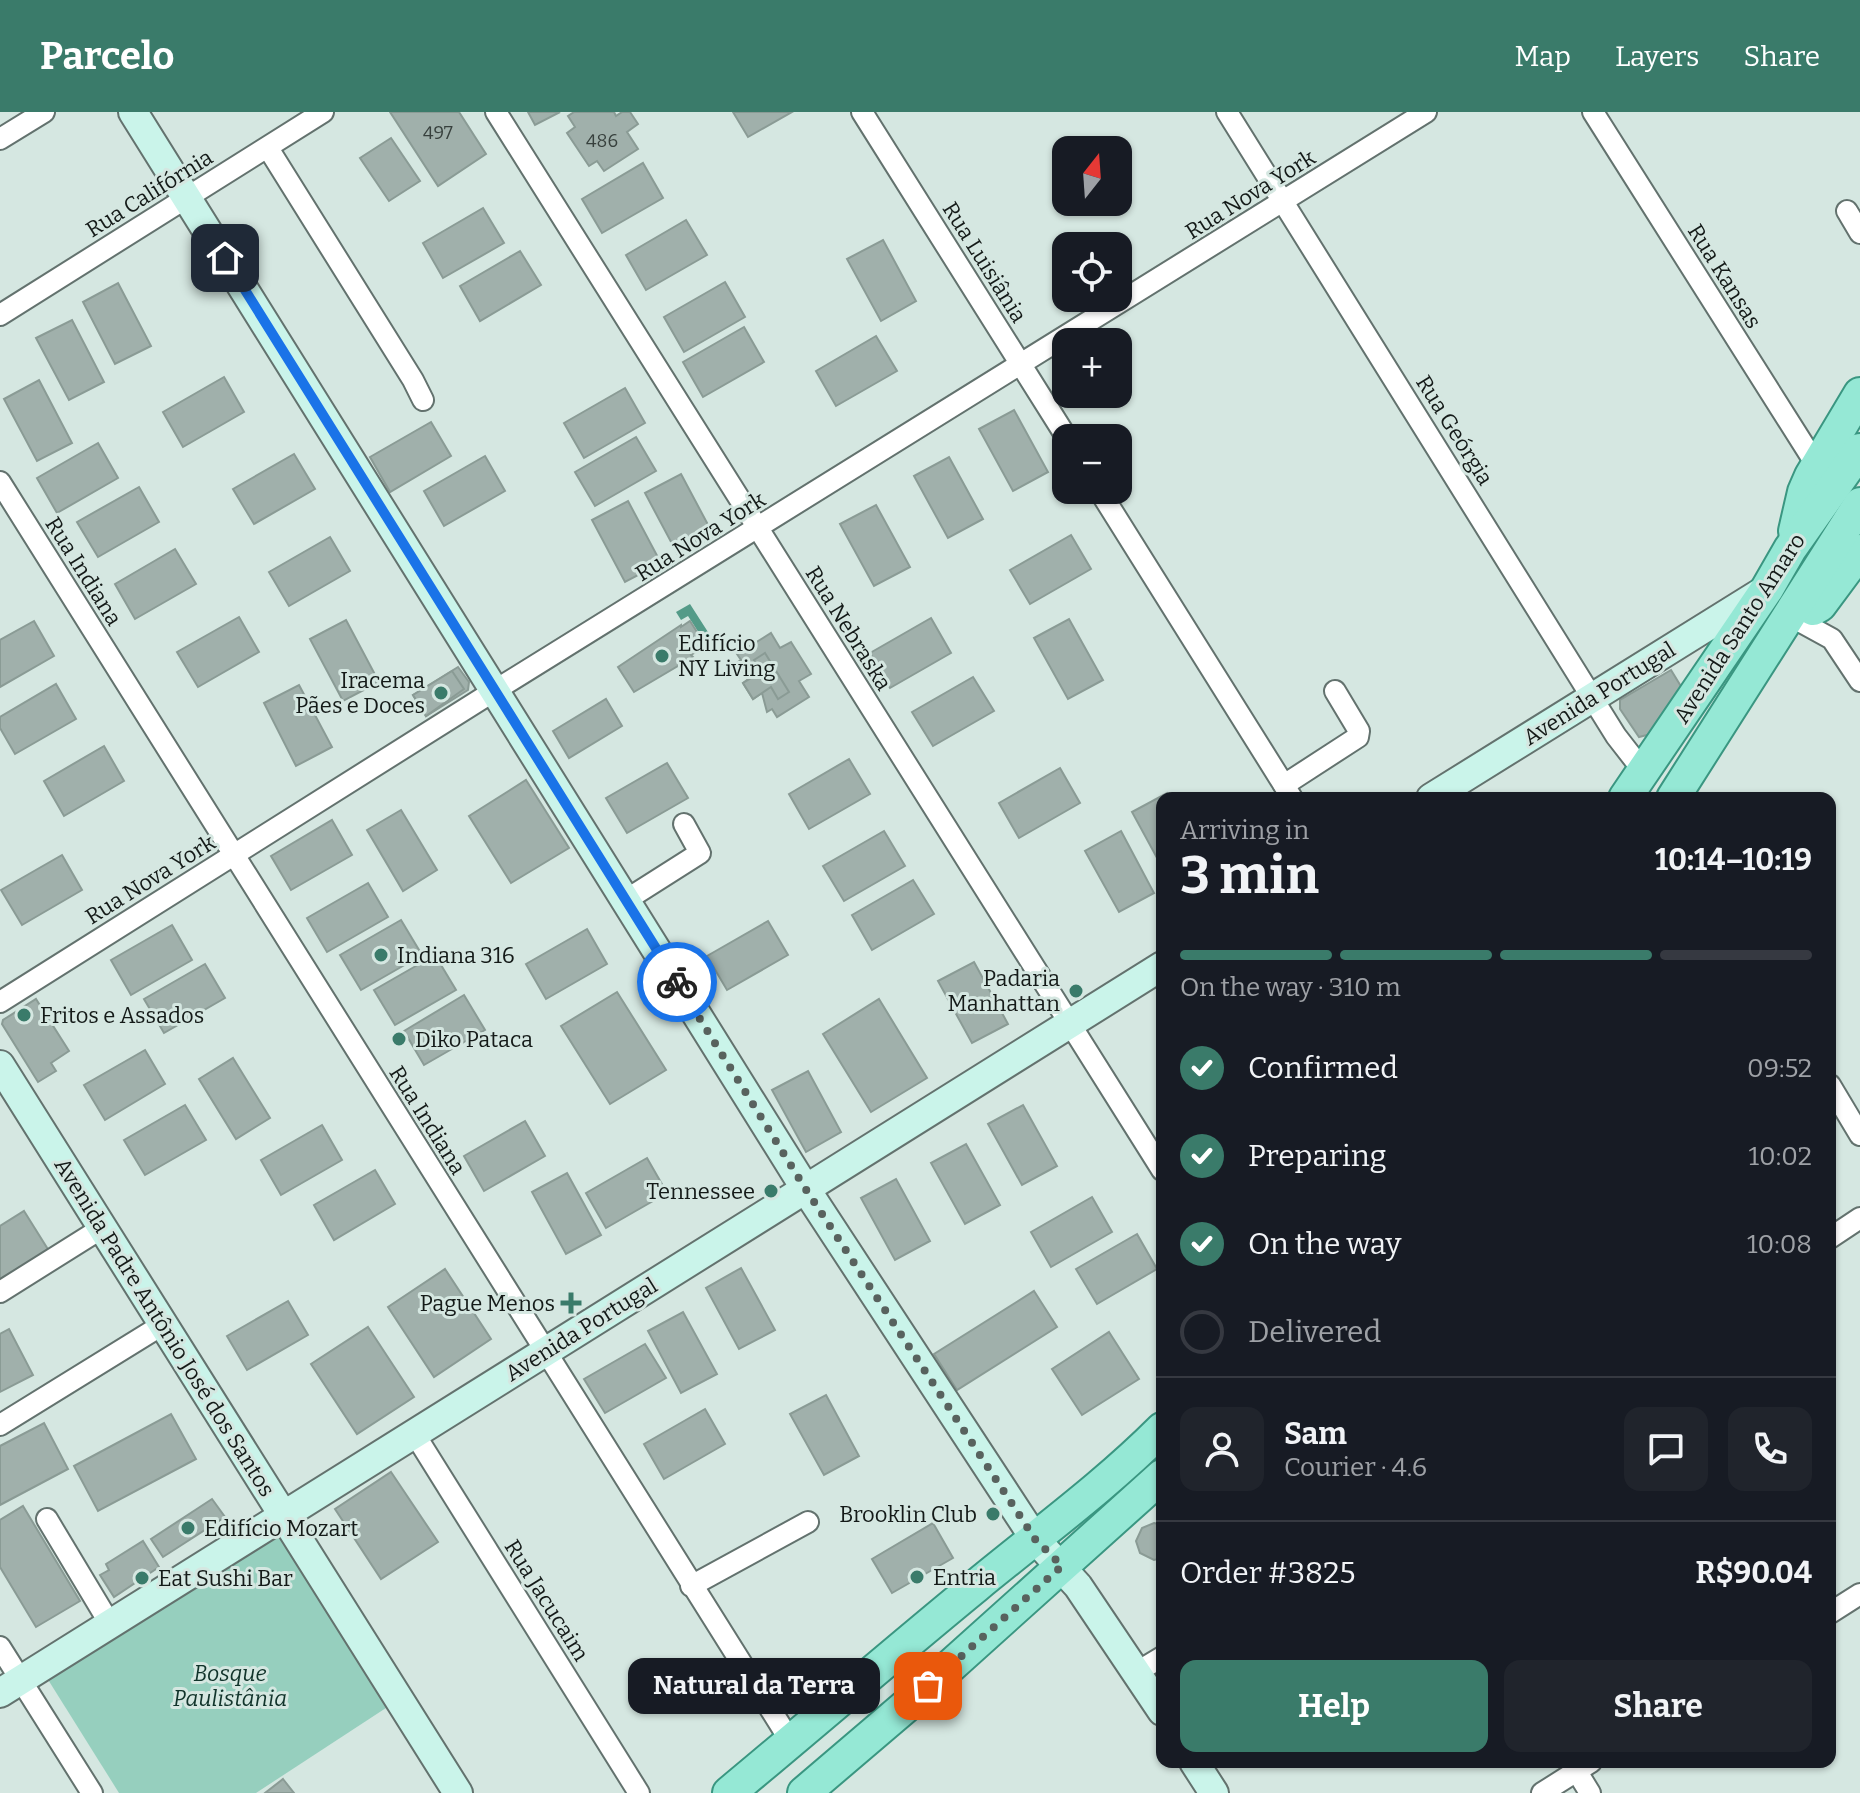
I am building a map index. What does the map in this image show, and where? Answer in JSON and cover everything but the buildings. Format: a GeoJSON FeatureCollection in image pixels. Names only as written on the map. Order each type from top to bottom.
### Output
{"type":"FeatureCollection","features":[{"type":"Feature","properties":{"kind":"main road"},"geometry":{"type":"LineString","coordinates":[[1790,549],[1804,492],[1860,394]]}},
{"type":"Feature","properties":{"kind":"main road","name":"Avenida Santo Amaro"},"geometry":{"type":"LineString","coordinates":[[1629,792],[1767,589],[1790,549],[1857,454]]}},
{"type":"Feature","properties":{"kind":"main road","name":"Avenida Santo Amaro"},"geometry":{"type":"LineString","coordinates":[[1677,792],[1860,504]]}},
{"type":"Feature","properties":{"kind":"main road"},"geometry":{"type":"LineString","coordinates":[[1792,613],[1818,607],[1860,551]]}},
{"type":"Feature","properties":{"kind":"main road"},"geometry":{"type":"LineString","coordinates":[[729,1793],[1121,1469],[1156,1435]]}},
{"type":"Feature","properties":{"kind":"main road"},"geometry":{"type":"LineString","coordinates":[[821,1787],[906,1706],[1076,1558],[1156,1482]]}},
{"type":"Feature","properties":{"kind":"street"},"geometry":{"type":"LineString","coordinates":[[0,139],[44,112]]}},
{"type":"Feature","properties":{"kind":"street"},"geometry":{"type":"LineString","coordinates":[[133,112],[805,1188],[1035,1539],[1076,1558],[1156,1702]]}},
{"type":"Feature","properties":{"kind":"street","name":"Rua Nebraska"},"geometry":{"type":"LineString","coordinates":[[496,112],[1156,1161]]}},
{"type":"Feature","properties":{"kind":"street","name":"Rua Luisiânia"},"geometry":{"type":"LineString","coordinates":[[862,112],[1058,424]]}},
{"type":"Feature","properties":{"kind":"street","name":"Rua Geórgia"},"geometry":{"type":"LineString","coordinates":[[1227,112],[1616,736],[1644,772]]}},
{"type":"Feature","properties":{"kind":"street","name":"Rua Nova York"},"geometry":{"type":"LineString","coordinates":[[0,1002],[1426,112]]}},
{"type":"Feature","properties":{"kind":"street","name":"Rua Kansas"},"geometry":{"type":"LineString","coordinates":[[1593,112],[1817,466]]}},
{"type":"Feature","properties":{"kind":"street","name":"Rua Califórnia"},"geometry":{"type":"LineString","coordinates":[[0,315],[268,148],[312,115]]}},
{"type":"Feature","properties":{"kind":"street"},"geometry":{"type":"LineString","coordinates":[[268,148],[423,400]]}},
{"type":"Feature","properties":{"kind":"street"},"geometry":{"type":"LineString","coordinates":[[1847,211],[1860,233]]}},
{"type":"Feature","properties":{"kind":"street","name":"Rua Indiana"},"geometry":{"type":"LineString","coordinates":[[0,482],[791,1742]]}},
{"type":"Feature","properties":{"kind":"street"},"geometry":{"type":"LineString","coordinates":[[1108,504],[1288,792],[1358,737],[1359,731],[1335,691]]}},
{"type":"Feature","properties":{"kind":"street","name":"Avenida Portugal"},"geometry":{"type":"LineString","coordinates":[[1440,792],[1767,589]]}},
{"type":"Feature","properties":{"kind":"street"},"geometry":{"type":"LineString","coordinates":[[1792,613],[1832,639],[1860,681]]}},
{"type":"Feature","properties":{"kind":"street"},"geometry":{"type":"LineString","coordinates":[[626,900],[700,852],[684,824]]}},
{"type":"Feature","properties":{"kind":"street","name":"Avenida Portugal"},"geometry":{"type":"LineString","coordinates":[[10,1686],[1156,970]]}},
{"type":"Feature","properties":{"kind":"street","name":"Avenida Padre Antônio José dos Santos"},"geometry":{"type":"LineString","coordinates":[[0,1065],[458,1793]]}},
{"type":"Feature","properties":{"kind":"street"},"geometry":{"type":"LineString","coordinates":[[1836,1095],[1860,1135]]}},
{"type":"Feature","properties":{"kind":"street"},"geometry":{"type":"LineString","coordinates":[[1836,1234],[1860,1218]]}},
{"type":"Feature","properties":{"kind":"street"},"geometry":{"type":"LineString","coordinates":[[0,1292],[102,1228]]}},
{"type":"Feature","properties":{"kind":"street"},"geometry":{"type":"LineString","coordinates":[[0,1425],[162,1325]]}},
{"type":"Feature","properties":{"kind":"street","name":"Rua Jacucaim"},"geometry":{"type":"LineString","coordinates":[[414,1433],[639,1793]]}},
{"type":"Feature","properties":{"kind":"street"},"geometry":{"type":"LineString","coordinates":[[47,1519],[110,1624]]}},
{"type":"Feature","properties":{"kind":"street"},"geometry":{"type":"LineString","coordinates":[[691,1586],[808,1522]]}},
{"type":"Feature","properties":{"kind":"street"},"geometry":{"type":"LineString","coordinates":[[1836,1609],[1860,1594]]}},
{"type":"Feature","properties":{"kind":"street"},"geometry":{"type":"LineString","coordinates":[[0,1647],[10,1686],[92,1793]]}},
{"type":"Feature","properties":{"kind":"street"},"geometry":{"type":"LineString","coordinates":[[1137,1672],[1156,1661]]}},
{"type":"Feature","properties":{"kind":"street"},"geometry":{"type":"LineString","coordinates":[[1198,1768],[1214,1793]]}},
{"type":"Feature","properties":{"kind":"street"},"geometry":{"type":"LineString","coordinates":[[1542,1793],[1576,1768]]}},
{"type":"Feature","properties":{"kind":"street"},"geometry":{"type":"LineString","coordinates":[[1581,1768],[1590,1793]]}},
{"type":"Feature","properties":{"kind":"green space","name":"Bosque Paulistânia"},"geometry":{"type":"Polygon","coordinates":[[[278,1534],[389,1706],[256,1793],[119,1793],[47,1678],[278,1534]]]}},
{"type":"Feature","properties":{"kind":"shaded area"},"geometry":{"type":"Polygon","coordinates":[[[690,604],[715,643],[708,647],[688,616],[681,620],[676,612],[690,604]]]}},
{"type":"Feature","properties":{"kind":"way so far"},"geometry":{"type":"LineString","coordinates":[[677,982],[805,1188],[1035,1539],[1062,1566],[928,1686]]}},
{"type":"Feature","properties":{"kind":"place","name":"Edifício NY Living"},"geometry":{"type":"Point","coordinates":[662,656]}},
{"type":"Feature","properties":{"kind":"place","name":"Iracema Pães e Doces"},"geometry":{"type":"Point","coordinates":[441,693]}},
{"type":"Feature","properties":{"kind":"place","name":"Indiana 316"},"geometry":{"type":"Point","coordinates":[381,955]}},
{"type":"Feature","properties":{"kind":"place","name":"Padaria Manhattan"},"geometry":{"type":"Point","coordinates":[1076,991]}},
{"type":"Feature","properties":{"kind":"place","name":"Fritos e Assados"},"geometry":{"type":"Point","coordinates":[24,1015]}},
{"type":"Feature","properties":{"kind":"place","name":"Diko Pataca"},"geometry":{"type":"Point","coordinates":[399,1039]}},
{"type":"Feature","properties":{"kind":"place","name":"Tennessee"},"geometry":{"type":"Point","coordinates":[771,1191]}},
{"type":"Feature","properties":{"kind":"place","name":"Pague Menos"},"geometry":{"type":"Point","coordinates":[571,1303]}},
{"type":"Feature","properties":{"kind":"place","name":"Brooklin Club"},"geometry":{"type":"Point","coordinates":[993,1514]}},
{"type":"Feature","properties":{"kind":"place","name":"Edifício Mozart"},"geometry":{"type":"Point","coordinates":[188,1528]}},
{"type":"Feature","properties":{"kind":"place","name":"Entria"},"geometry":{"type":"Point","coordinates":[917,1577]}},
{"type":"Feature","properties":{"kind":"place","name":"Eat Sushi Bar"},"geometry":{"type":"Point","coordinates":[142,1578]}},
{"type":"Feature","properties":{"kind":"place","name":"Natural da Terra"},"geometry":{"type":"Point","coordinates":[928,1686]}},
{"type":"Feature","properties":{"kind":"route"},"geometry":{"type":"LineString","coordinates":[[225,258],[677,982]]}}]}
